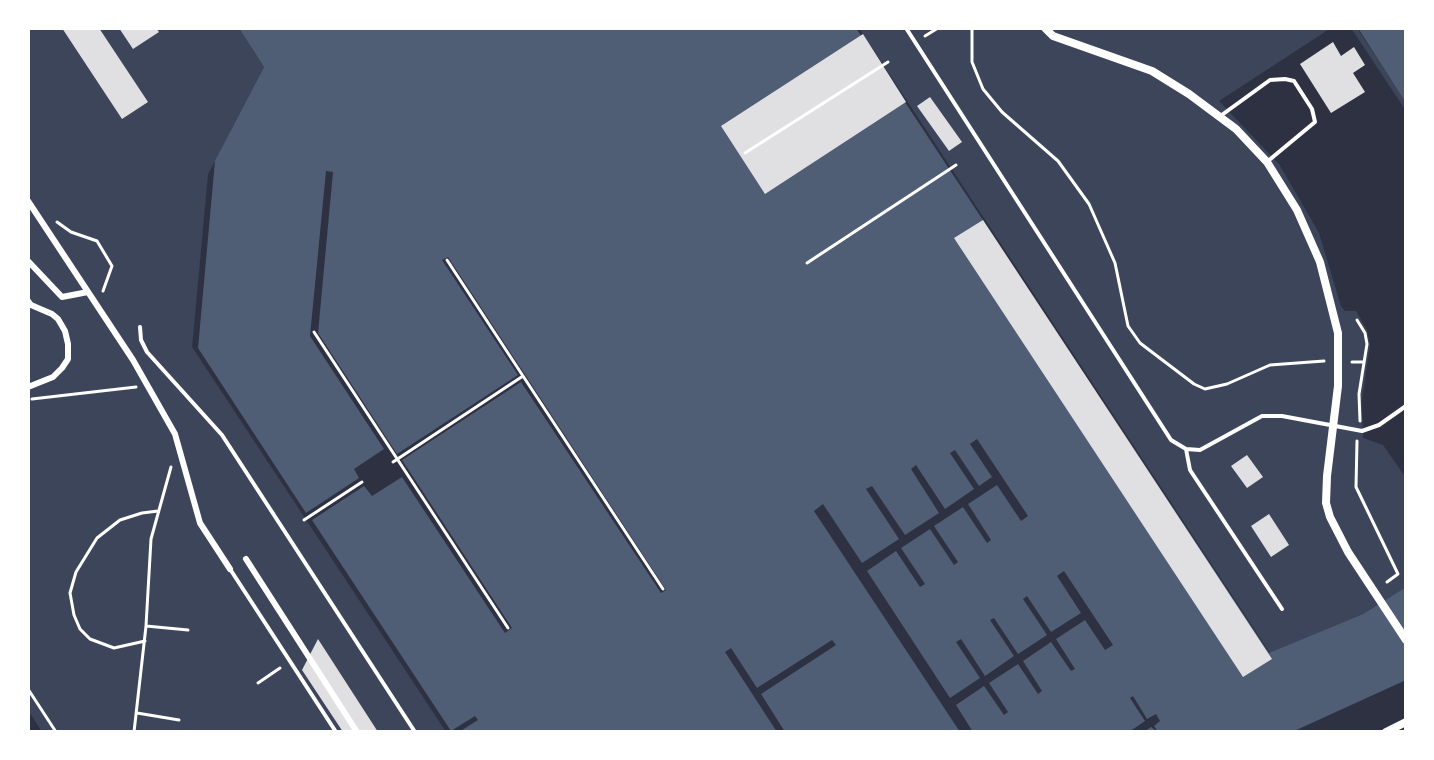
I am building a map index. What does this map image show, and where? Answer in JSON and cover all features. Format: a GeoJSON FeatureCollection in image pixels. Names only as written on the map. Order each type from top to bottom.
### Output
{"type":"FeatureCollection","features":[{"type":"Feature","properties":{"kind":"street"},"geometry":{"type":"LineString","coordinates":[[1045,28],[1053,36],[1152,71],[1189,94],[1236,129],[1267,162],[1297,210],[1320,262],[1338,333],[1339,362],[1326,503],[1348,552],[1406,640]]}},
{"type":"Feature","properties":{"kind":"street"},"geometry":{"type":"LineString","coordinates":[[30,204],[147,385],[175,434],[200,523],[230,569]]}},
{"type":"Feature","properties":{"kind":"street"},"geometry":{"type":"LineString","coordinates":[[28,261],[62,297],[88,292]]}},
{"type":"Feature","properties":{"kind":"street"},"geometry":{"type":"LineString","coordinates":[[28,301],[58,319],[65,331],[68,359],[53,377],[28,387]]}},
{"type":"Feature","properties":{"kind":"street"},"geometry":{"type":"LineString","coordinates":[[246,559],[357,732]]}},
{"type":"Feature","properties":{"kind":"street"},"geometry":{"type":"LineString","coordinates":[[1386,732],[1406,722]]}},
{"type":"Feature","properties":{"kind":"lane"},"geometry":{"type":"LineString","coordinates":[[906,28],[1171,440],[1186,449],[1200,450],[1262,416],[1282,416],[1359,430],[1379,425],[1406,406]]}},
{"type":"Feature","properties":{"kind":"lane"},"geometry":{"type":"LineString","coordinates":[[1218,118],[1270,80],[1294,81],[1312,109],[1315,122],[1267,162]]}},
{"type":"Feature","properties":{"kind":"lane"},"geometry":{"type":"LineString","coordinates":[[140,327],[141,340],[147,352],[222,435],[415,732]]}},
{"type":"Feature","properties":{"kind":"lane"},"geometry":{"type":"LineString","coordinates":[[1186,449],[1190,470],[1282,609]]}},
{"type":"Feature","properties":{"kind":"lane"},"geometry":{"type":"LineString","coordinates":[[230,569],[336,732]]}},
{"type":"Feature","properties":{"kind":"path"},"geometry":{"type":"LineString","coordinates":[[915,43],[938,28]]}},
{"type":"Feature","properties":{"kind":"path"},"geometry":{"type":"LineString","coordinates":[[972,28],[972,62],[983,89],[1002,112],[1058,161],[1089,204],[1115,263],[1128,326],[1140,343],[1182,376],[1205,389],[1227,384],[1270,365],[1364,362]]}},
{"type":"Feature","properties":{"kind":"path"},"geometry":{"type":"LineString","coordinates":[[745,153],[888,62]]}},
{"type":"Feature","properties":{"kind":"path"},"geometry":{"type":"LineString","coordinates":[[807,263],[956,165]]}},
{"type":"Feature","properties":{"kind":"path"},"geometry":{"type":"LineString","coordinates":[[30,204],[71,232],[97,241],[112,266],[97,306]]}},
{"type":"Feature","properties":{"kind":"path"},"geometry":{"type":"LineString","coordinates":[[447,260],[663,589]]}},
{"type":"Feature","properties":{"kind":"path"},"geometry":{"type":"LineString","coordinates":[[1357,320],[1366,337],[1359,394],[1356,487],[1398,574],[1387,582]]}},
{"type":"Feature","properties":{"kind":"path"},"geometry":{"type":"LineString","coordinates":[[314,332],[395,461],[508,628]]}},
{"type":"Feature","properties":{"kind":"path"},"geometry":{"type":"LineString","coordinates":[[395,461],[523,376]]}},
{"type":"Feature","properties":{"kind":"path"},"geometry":{"type":"LineString","coordinates":[[28,400],[147,385]]}},
{"type":"Feature","properties":{"kind":"path"},"geometry":{"type":"LineString","coordinates":[[134,732],[145,641],[151,539],[173,460]]}},
{"type":"Feature","properties":{"kind":"path"},"geometry":{"type":"LineString","coordinates":[[304,520],[362,482]]}},
{"type":"Feature","properties":{"kind":"path"},"geometry":{"type":"LineString","coordinates":[[145,641],[114,648],[90,639],[80,629],[70,593],[76,572],[97,538],[120,520],[158,511]]}},
{"type":"Feature","properties":{"kind":"path"},"geometry":{"type":"LineString","coordinates":[[146,626],[188,630]]}},
{"type":"Feature","properties":{"kind":"path"},"geometry":{"type":"LineString","coordinates":[[258,683],[287,663]]}},
{"type":"Feature","properties":{"kind":"path"},"geometry":{"type":"LineString","coordinates":[[28,689],[56,732]]}},
{"type":"Feature","properties":{"kind":"path"},"geometry":{"type":"LineString","coordinates":[[137,713],[179,720]]}},
{"type":"Feature","properties":{"kind":"shaded area"},"geometry":{"type":"Polygon","coordinates":[[[28,28],[239,28],[264,67],[208,174],[192,347],[446,732],[42,732],[28,710],[28,28]]]}},
{"type":"Feature","properties":{"kind":"shaded area"},"geometry":{"type":"Polygon","coordinates":[[[239,28],[856,28],[1269,653],[1363,614],[1406,587],[1406,680],[1292,732],[446,732],[192,347],[208,174],[264,67],[239,28]]]}},
{"type":"Feature","properties":{"kind":"shaded area"},"geometry":{"type":"Polygon","coordinates":[[[859,28],[1331,28],[1219,101],[1279,164],[1319,233],[1341,306],[1345,311],[1356,311],[1367,330],[1370,345],[1362,400],[1363,438],[1383,445],[1406,478],[1406,587],[1363,614],[1270,653],[859,28]]]}},
{"type":"Feature","properties":{"kind":"shaded area"},"geometry":{"type":"Polygon","coordinates":[[[1351,28],[1357,28],[1406,102],[1406,111],[1351,28]]]}},
{"type":"Feature","properties":{"kind":"shaded area"},"geometry":{"type":"Polygon","coordinates":[[[1358,28],[1406,28],[1406,103],[1358,28]]]}},
{"type":"Feature","properties":{"kind":"pier"},"geometry":{"type":"Polygon","coordinates":[[[215,161],[198,348],[306,513],[359,478],[354,469],[384,449],[310,336],[326,171],[333,172],[318,333],[397,454],[518,375],[442,260],[448,257],[666,590],[661,593],[521,382],[402,460],[512,628],[505,633],[402,477],[372,496],[364,486],[312,520],[451,731],[475,716],[478,720],[459,732],[446,732],[192,347],[208,174],[215,161]]]}},
{"type":"Feature","properties":{"kind":"pier"},"geometry":{"type":"Polygon","coordinates":[[[977,439],[1028,516],[1021,521],[997,485],[968,504],[991,540],[987,543],[963,507],[934,526],[958,562],[954,565],[930,529],[901,548],[925,584],[920,587],[896,551],[867,571],[950,698],[980,678],[956,642],[961,639],[985,676],[1014,656],[990,620],[994,618],[1018,654],[1047,635],[1023,599],[1027,596],[1051,632],[1081,613],[1057,576],[1064,571],[1113,645],[1105,650],[1085,620],[1056,639],[1075,669],[1071,671],[1051,642],[1023,661],[1042,691],[1038,694],[1018,664],[989,683],[1008,712],[1004,715],[984,686],[956,705],[973,732],[960,732],[814,511],[823,504],[862,563],[899,539],[866,489],[872,486],[905,535],[939,513],[911,469],[916,465],[945,509],[974,489],[950,453],[955,450],[979,486],[992,477],[970,444],[977,439]]]}},
{"type":"Feature","properties":{"kind":"pier"},"geometry":{"type":"Polygon","coordinates":[[[832,640],[836,645],[761,694],[785,732],[777,732],[725,652],[731,648],[757,688],[832,640]]]}},
{"type":"Feature","properties":{"kind":"pier"},"geometry":{"type":"Polygon","coordinates":[[[1133,696],[1147,719],[1156,714],[1160,721],[1154,726],[1158,732],[1151,727],[1144,732],[1129,732],[1145,721],[1130,698],[1133,696]]]}},
{"type":"Feature","properties":{"kind":"building"},"geometry":{"type":"Polygon","coordinates":[[[62,28],[99,28],[148,102],[122,119],[62,28]]]}},
{"type":"Feature","properties":{"kind":"building"},"geometry":{"type":"Polygon","coordinates":[[[119,28],[156,28],[159,32],[133,49],[119,28]]]}},
{"type":"Feature","properties":{"kind":"building"},"geometry":{"type":"Polygon","coordinates":[[[863,34],[906,102],[765,194],[721,126],[863,34]]]}},
{"type":"Feature","properties":{"kind":"building"},"geometry":{"type":"Polygon","coordinates":[[[1333,42],[1341,56],[1354,47],[1365,65],[1353,73],[1365,92],[1331,113],[1300,64],[1333,42]]]}},
{"type":"Feature","properties":{"kind":"building"},"geometry":{"type":"Polygon","coordinates":[[[930,97],[962,142],[949,151],[917,106],[930,97]]]}},
{"type":"Feature","properties":{"kind":"building"},"geometry":{"type":"Polygon","coordinates":[[[983,220],[1272,659],[1243,677],[954,238],[983,220]]]}},
{"type":"Feature","properties":{"kind":"building"},"geometry":{"type":"Polygon","coordinates":[[[1247,455],[1263,477],[1247,488],[1231,466],[1247,455]]]}},
{"type":"Feature","properties":{"kind":"building"},"geometry":{"type":"Polygon","coordinates":[[[1269,514],[1289,545],[1271,557],[1251,526],[1269,514]]]}},
{"type":"Feature","properties":{"kind":"building"},"geometry":{"type":"Polygon","coordinates":[[[318,639],[378,732],[343,732],[302,670],[318,639]]]}}]}
